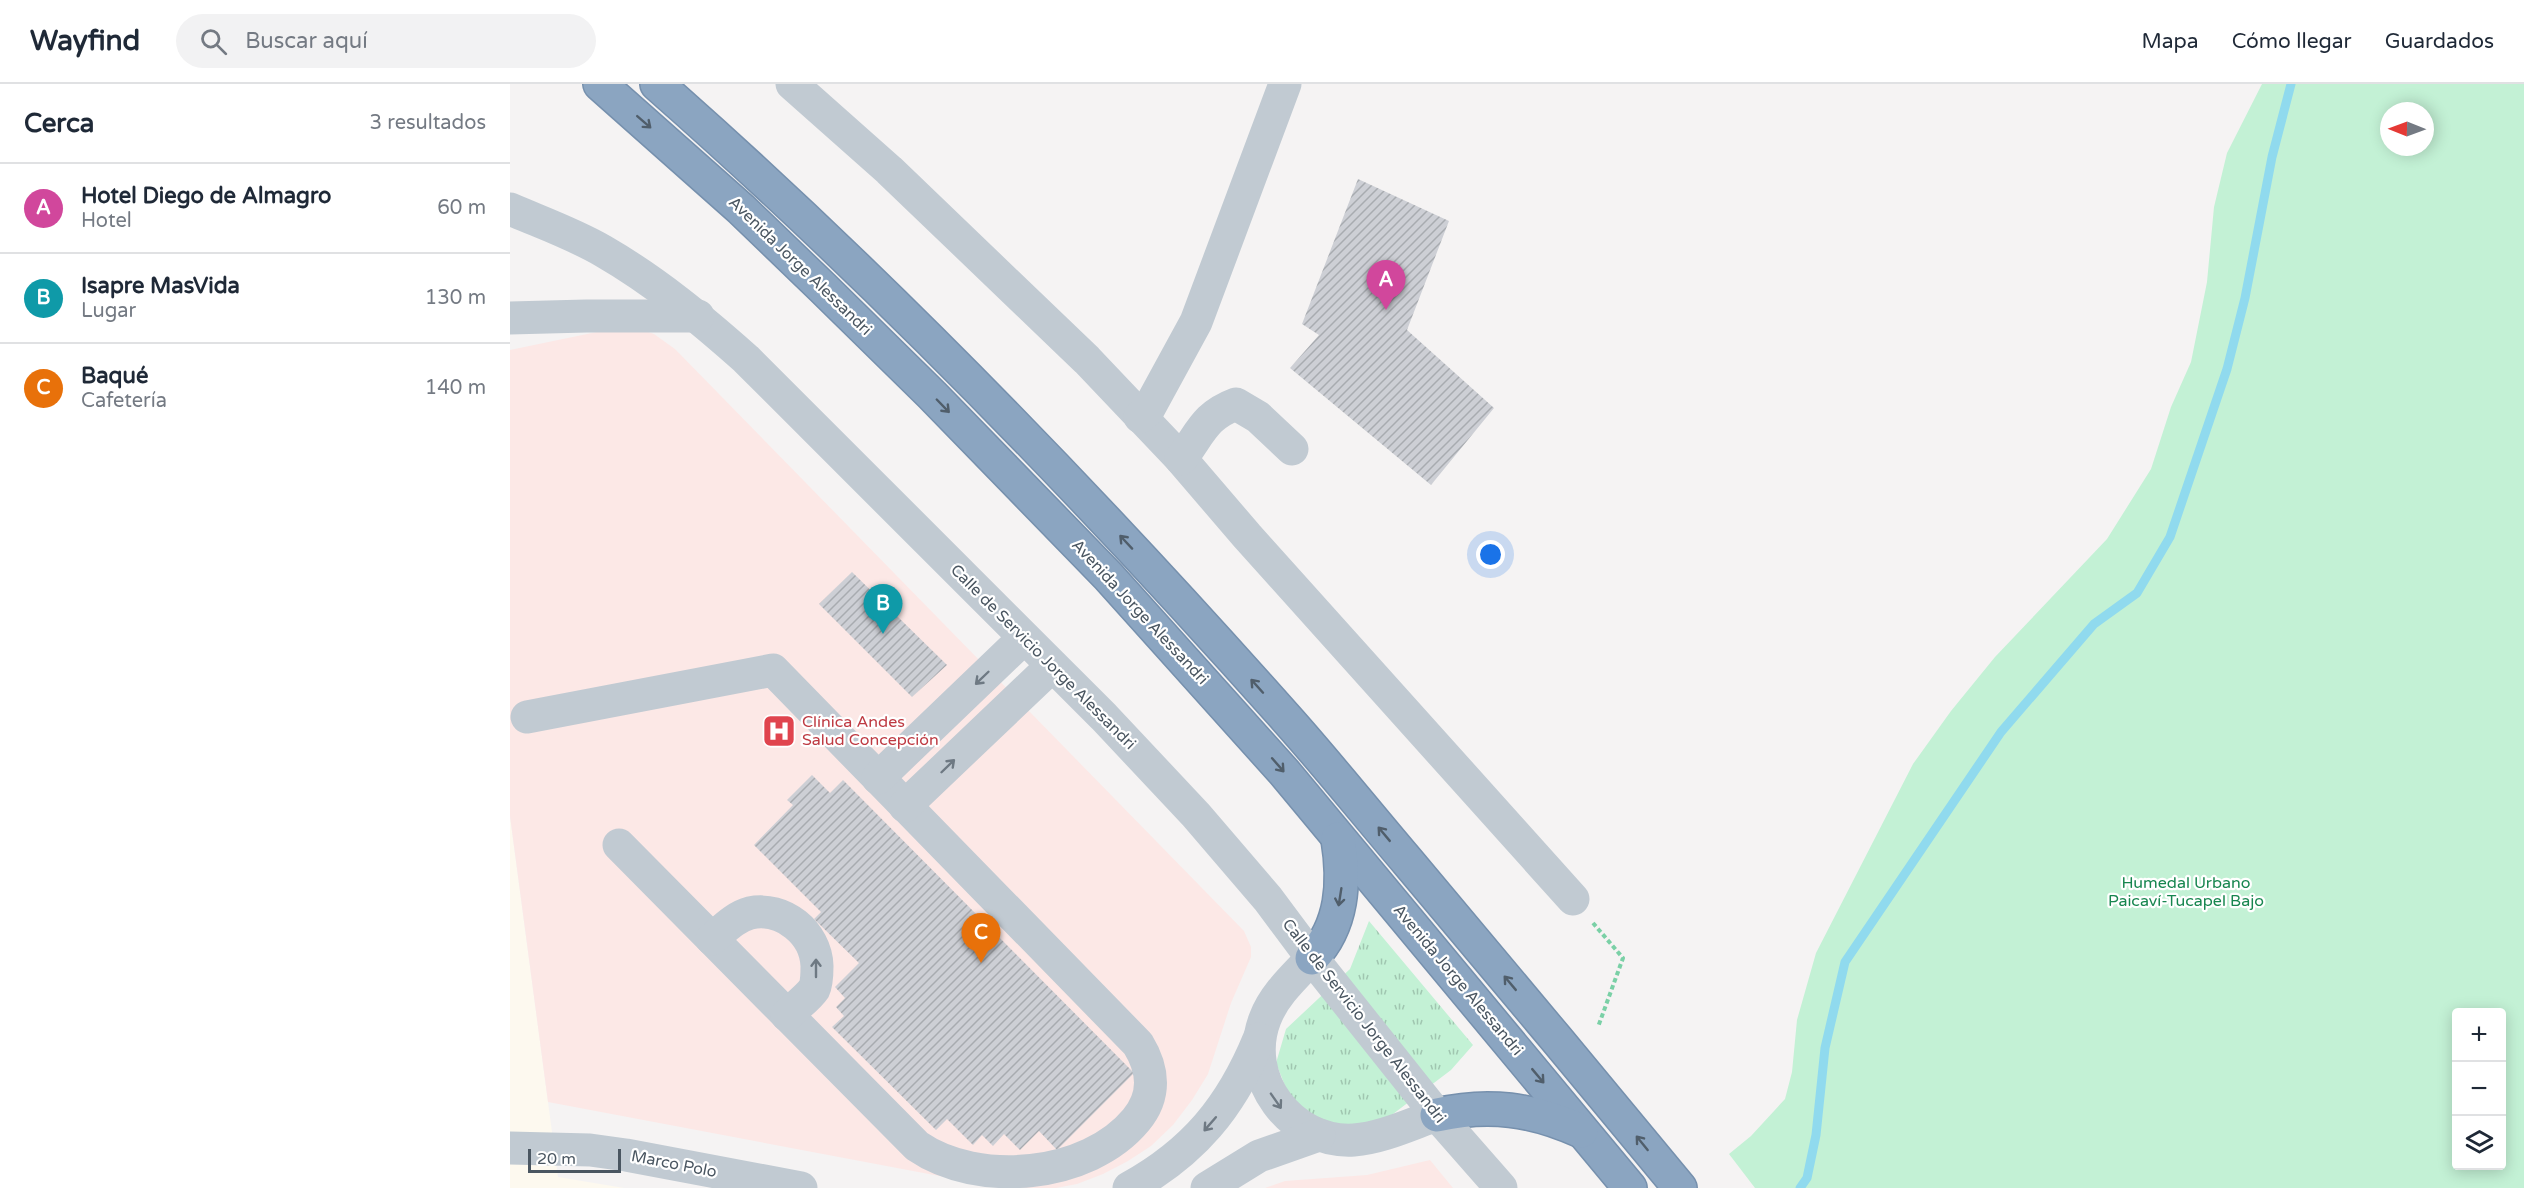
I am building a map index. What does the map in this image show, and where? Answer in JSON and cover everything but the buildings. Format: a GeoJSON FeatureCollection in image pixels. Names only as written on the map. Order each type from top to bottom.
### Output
{"type":"FeatureCollection","features":[{"type":"Feature","properties":{"kind":"highway","name":"Avenida Jorge Alessandri"},"geometry":{"type":"LineString","coordinates":[[600,84],[733,202],[806,271],[1024,488],[1208,685],[1284,772],[1630,1188]]}},
{"type":"Feature","properties":{"kind":"highway"},"geometry":{"type":"LineString","coordinates":[[657,84],[794,208],[948,357],[1057,467],[1289,721],[1680,1188]]}},
{"type":"Feature","properties":{"kind":"highway"},"geometry":{"type":"LineString","coordinates":[[1312,958],[1324,945],[1338,910],[1342,862],[1338,839]]}},
{"type":"Feature","properties":{"kind":"highway"},"geometry":{"type":"LineString","coordinates":[[1437,1114],[1479,1108],[1510,1109],[1557,1120],[1584,1133]]}},
{"type":"Feature","properties":{"kind":"street"},"geometry":{"type":"LineString","coordinates":[[792,84],[889,170],[1087,360],[1181,459],[1247,536],[1573,899]]}},
{"type":"Feature","properties":{"kind":"street"},"geometry":{"type":"LineString","coordinates":[[1140,417],[1148,410],[1196,322],[1285,84]]}},
{"type":"Feature","properties":{"kind":"street","name":"Calle de Servicio Jorge Alessandri"},"geometry":{"type":"LineString","coordinates":[[510,209],[601,249],[650,280],[699,316],[755,367],[1052,666],[1196,815],[1268,899],[1312,958],[1437,1114],[1501,1188]]}},
{"type":"Feature","properties":{"kind":"street"},"geometry":{"type":"LineString","coordinates":[[510,318],[699,316]]}},
{"type":"Feature","properties":{"kind":"street"},"geometry":{"type":"LineString","coordinates":[[1181,459],[1204,426],[1219,410],[1236,404],[1258,417],[1292,449]]}},
{"type":"Feature","properties":{"kind":"street"},"geometry":{"type":"LineString","coordinates":[[878,778],[1024,638]]}},
{"type":"Feature","properties":{"kind":"street"},"geometry":{"type":"LineString","coordinates":[[905,806],[1052,666]]}},
{"type":"Feature","properties":{"kind":"street"},"geometry":{"type":"LineString","coordinates":[[527,717],[773,670],[1138,1044],[1151,1070],[1152,1086],[1148,1101],[1128,1131],[1113,1143],[1080,1161],[1037,1170],[1009,1180],[925,1152],[619,845]]}},
{"type":"Feature","properties":{"kind":"street"},"geometry":{"type":"LineString","coordinates":[[1268,899],[1280,945],[1282,989]]}},
{"type":"Feature","properties":{"kind":"street"},"geometry":{"type":"LineString","coordinates":[[712,939],[739,917],[753,913],[767,912],[781,916],[794,922],[804,932],[817,959],[814,989],[787,1015]]}},
{"type":"Feature","properties":{"kind":"street"},"geometry":{"type":"LineString","coordinates":[[1129,1188],[1172,1161],[1215,1119],[1238,1085],[1272,1004],[1282,989],[1312,958]]}},
{"type":"Feature","properties":{"kind":"street"},"geometry":{"type":"LineString","coordinates":[[1260,1037],[1262,1073],[1272,1097],[1289,1117],[1303,1128],[1319,1135],[1353,1140],[1371,1138],[1437,1114]]}},
{"type":"Feature","properties":{"kind":"street"},"geometry":{"type":"LineString","coordinates":[[1387,1132],[1436,1142],[1475,1158]]}},
{"type":"Feature","properties":{"kind":"street"},"geometry":{"type":"LineString","coordinates":[[1207,1188],[1259,1156],[1319,1135]]}},
{"type":"Feature","properties":{"kind":"street","name":"Marco Polo"},"geometry":{"type":"LineString","coordinates":[[510,1148],[581,1149],[626,1155],[801,1188]]}},
{"type":"Feature","properties":{"kind":"path"},"geometry":{"type":"LineString","coordinates":[[1573,899],[1623,958],[1598,1027]]}},
{"type":"Feature","properties":{"kind":"shaded area","name":"Clínica Andes Salud Concepción"},"geometry":{"type":"Polygon","coordinates":[[[611,329],[642,330],[654,334],[675,349],[1244,931],[1251,947],[1251,957],[1231,1003],[1208,1074],[1173,1125],[1151,1146],[1128,1161],[1077,1184],[1056,1188],[1003,1188],[548,1102],[510,816],[510,350],[611,329]]]}},
{"type":"Feature","properties":{"kind":"shaded area"},"geometry":{"type":"Polygon","coordinates":[[[510,817],[558,1177],[624,1188],[510,1188],[510,817]]]}},
{"type":"Feature","properties":{"kind":"shaded area"},"geometry":{"type":"Polygon","coordinates":[[[1430,1160],[1453,1188],[1265,1188],[1285,1181],[1367,1175],[1430,1160]]]}},
{"type":"Feature","properties":{"kind":"green space","name":"Humedal Urbano Paicaví-Tucapel Bajo"},"geometry":{"type":"Polygon","coordinates":[[[2262,84],[2524,84],[2524,1188],[1755,1188],[1729,1154],[1751,1136],[1785,1099],[1792,1072],[1797,1020],[1816,953],[1913,764],[1951,711],[1995,657],[2107,539],[2151,469],[2171,407],[2191,362],[2207,282],[2214,207],[2227,153],[2262,84]]]}},
{"type":"Feature","properties":{"kind":"green space"},"geometry":{"type":"Polygon","coordinates":[[[1369,921],[1473,1045],[1451,1070],[1393,1114],[1363,1130],[1331,1132],[1294,1108],[1276,1063],[1286,1029],[1350,969],[1369,921]]]}},
{"type":"Feature","properties":{"kind":"waterway"},"geometry":{"type":"LineString","coordinates":[[1800,1188],[1807,1178],[1816,1135],[1825,1048],[1845,962],[2001,732],[2094,624],[2137,593],[2170,537],[2227,369],[2245,298],[2272,157],[2291,84]]}},
{"type":"Feature","properties":{"kind":"place","name":"Hotel Diego de Almagro"},"geometry":{"type":"Point","coordinates":[1386,310]}},
{"type":"Feature","properties":{"kind":"place","name":"Isapre MasVida"},"geometry":{"type":"Point","coordinates":[883,634]}},
{"type":"Feature","properties":{"kind":"place","name":"Clínica Andes Salud Concepción"},"geometry":{"type":"Point","coordinates":[779,731]}},
{"type":"Feature","properties":{"kind":"place","name":"Baqué"},"geometry":{"type":"Point","coordinates":[981,963]}}]}
